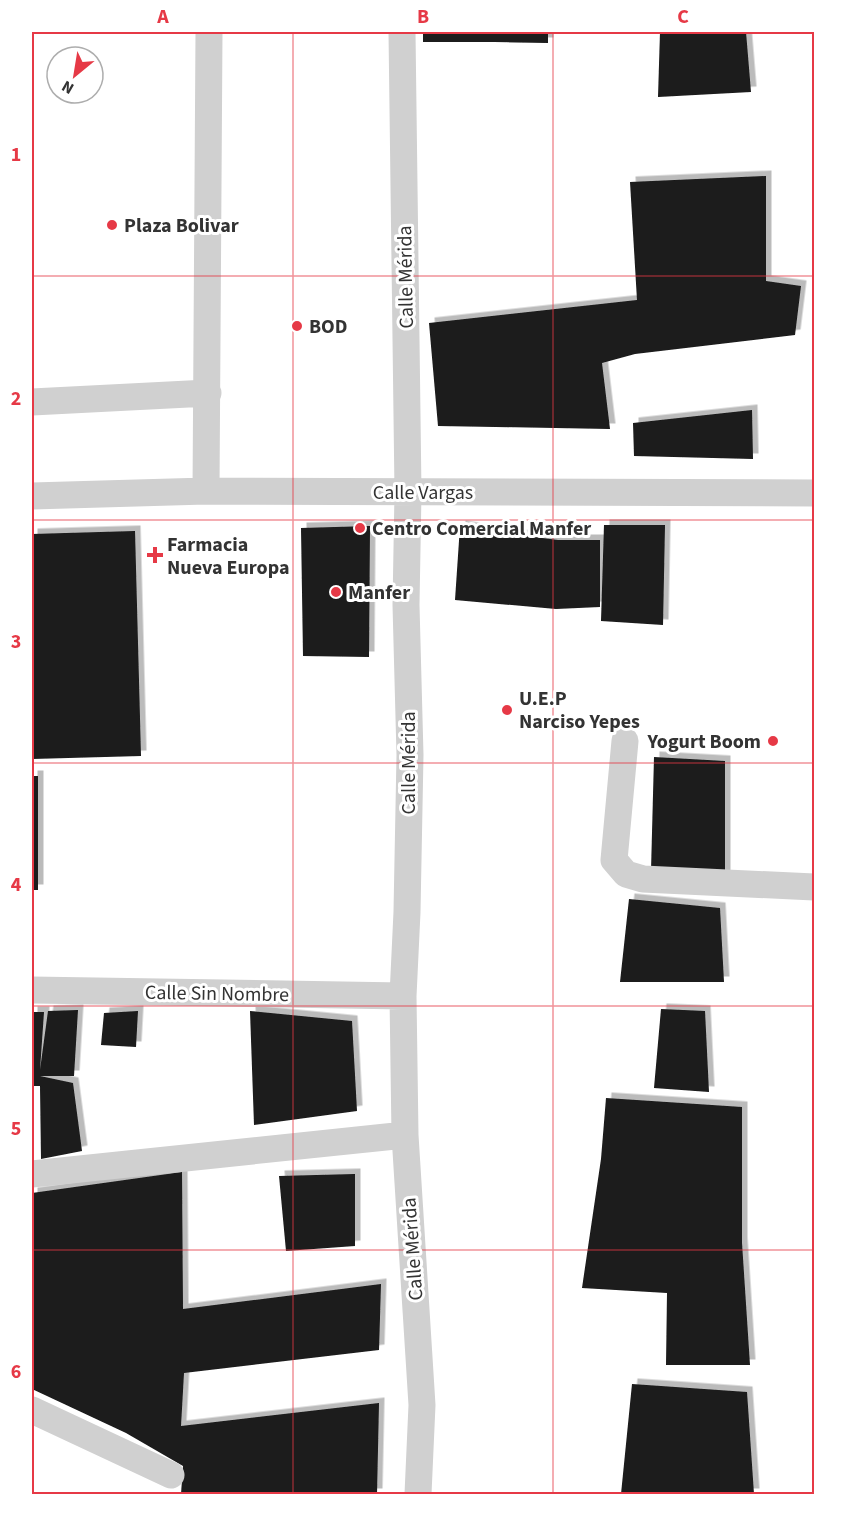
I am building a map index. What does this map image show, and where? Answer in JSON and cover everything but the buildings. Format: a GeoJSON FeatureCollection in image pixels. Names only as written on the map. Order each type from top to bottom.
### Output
{"type":"FeatureCollection","features":[{"type":"Feature","properties":{"kind":"street"},"geometry":{"type":"LineString","coordinates":[[206,491],[209,32]]}},
{"type":"Feature","properties":{"kind":"street","name":"Calle Mérida"},"geometry":{"type":"LineString","coordinates":[[402,32],[408,492],[406,605],[410,755],[404,996],[405,1135],[422,1405],[418,1494]]}},
{"type":"Feature","properties":{"kind":"street"},"geometry":{"type":"LineString","coordinates":[[32,402],[208,393]]}},
{"type":"Feature","properties":{"kind":"street","name":"Calle Vargas"},"geometry":{"type":"LineString","coordinates":[[32,496],[206,491],[814,493]]}},
{"type":"Feature","properties":{"kind":"street"},"geometry":{"type":"LineString","coordinates":[[625,741],[614,860],[626,874],[643,879],[814,886]]}},
{"type":"Feature","properties":{"kind":"street","name":"Calle Sin Nombre"},"geometry":{"type":"LineString","coordinates":[[32,990],[404,996]]}},
{"type":"Feature","properties":{"kind":"street"},"geometry":{"type":"LineString","coordinates":[[32,1173],[405,1135]]}},
{"type":"Feature","properties":{"kind":"street"},"geometry":{"type":"LineString","coordinates":[[32,1410],[171,1475]]}},
{"type":"Feature","properties":{"kind":"place","name":"Plaza Bolivar"},"geometry":{"type":"Point","coordinates":[112,225]}},
{"type":"Feature","properties":{"kind":"place","name":"BOD"},"geometry":{"type":"Point","coordinates":[297,326]}},
{"type":"Feature","properties":{"kind":"place","name":"Centro Comercial Manfer"},"geometry":{"type":"Point","coordinates":[360,528]}},
{"type":"Feature","properties":{"kind":"place","name":"Farmacia Nueva Europa"},"geometry":{"type":"Point","coordinates":[155,555]}},
{"type":"Feature","properties":{"kind":"place","name":"Manfer"},"geometry":{"type":"Point","coordinates":[336,592]}},
{"type":"Feature","properties":{"kind":"place","name":"U.E.P Narciso Yepes"},"geometry":{"type":"Point","coordinates":[507,710]}},
{"type":"Feature","properties":{"kind":"place","name":"Yogurt Boom"},"geometry":{"type":"Point","coordinates":[773,741]}}]}
